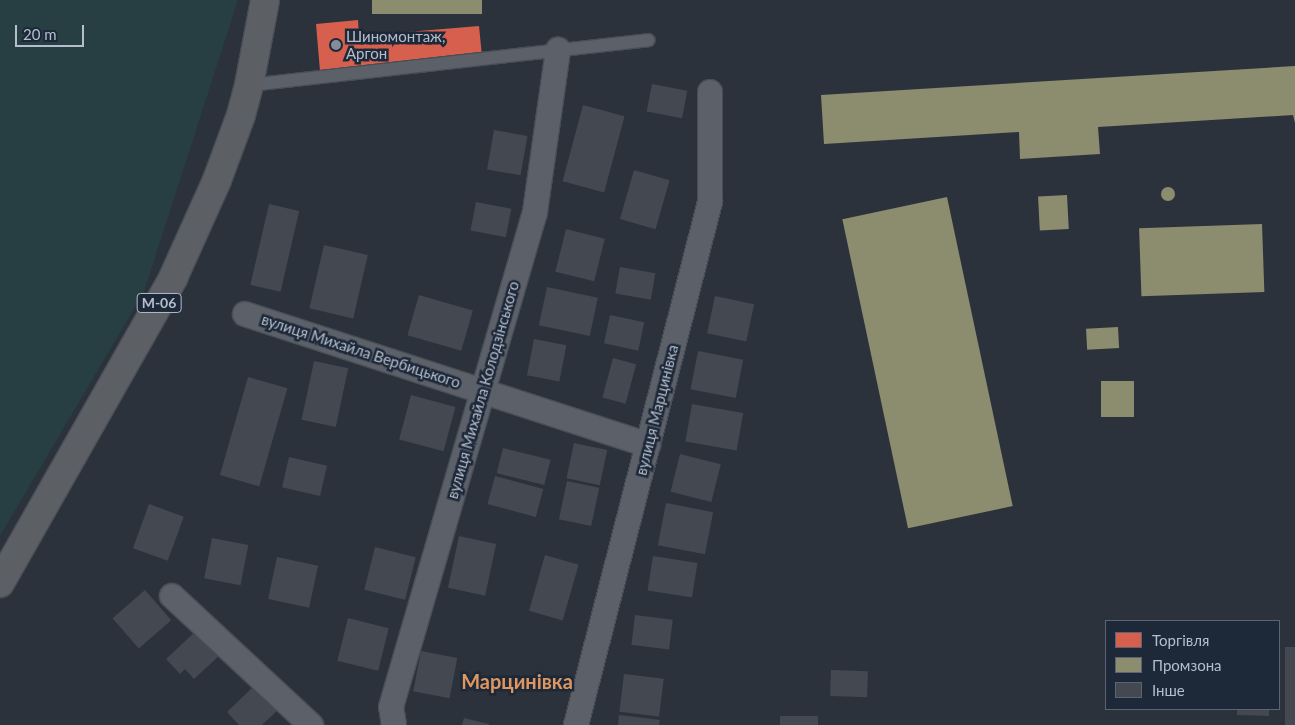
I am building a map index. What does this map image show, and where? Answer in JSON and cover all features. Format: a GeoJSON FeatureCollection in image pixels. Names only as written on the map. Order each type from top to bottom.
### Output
{"type":"FeatureCollection","features":[{"type":"Feature","properties":{"kind":"highway","name":"М-06"},"geometry":{"type":"LineString","coordinates":[[0,583],[173,278],[217,180],[241,115],[249,85],[265,0]]}},
{"type":"Feature","properties":{"kind":"street","name":"вулиця Михайла Колодзінського"},"geometry":{"type":"LineString","coordinates":[[394,725],[390,707],[535,212],[558,50]]}},
{"type":"Feature","properties":{"kind":"street","name":"вулиця Марцинівка"},"geometry":{"type":"LineString","coordinates":[[576,725],[710,202],[710,92]]}},
{"type":"Feature","properties":{"kind":"street","name":"вулиця Михайла Вербицького"},"geometry":{"type":"LineString","coordinates":[[245,314],[483,389],[648,445]]}},
{"type":"Feature","properties":{"kind":"street"},"geometry":{"type":"LineString","coordinates":[[172,596],[311,725]]}},
{"type":"Feature","properties":{"kind":"lane"},"geometry":{"type":"LineString","coordinates":[[249,85],[648,40]]}},
{"type":"Feature","properties":{"kind":"green space"},"geometry":{"type":"Polygon","coordinates":[[[0,0],[238,0],[144,292],[0,536],[0,0]]]}},
{"type":"Feature","properties":{"kind":"building: Торгівля"},"geometry":{"type":"Polygon","coordinates":[[[358,20],[359,36],[479,26],[482,56],[320,71],[316,24],[358,20]]]}},
{"type":"Feature","properties":{"kind":"building: Промзона"},"geometry":{"type":"Polygon","coordinates":[[[372,0],[482,0],[482,14],[372,14],[372,0]]]}},
{"type":"Feature","properties":{"kind":"building: Промзона"},"geometry":{"type":"Polygon","coordinates":[[[1295,66],[1295,123],[1293,115],[1098,127],[1100,154],[1020,159],[1019,132],[824,144],[821,95],[1295,66]]]}},
{"type":"Feature","properties":{"kind":"building: Промзона"},"geometry":{"type":"Polygon","coordinates":[[[1165,187],[1171,187],[1175,194],[1171,201],[1165,201],[1161,197],[1161,191],[1165,187]]]}},
{"type":"Feature","properties":{"kind":"building: Промзона"},"geometry":{"type":"Polygon","coordinates":[[[1067,195],[1069,229],[1040,230],[1038,197],[1067,195]]]}},
{"type":"Feature","properties":{"kind":"building: Промзона"},"geometry":{"type":"Polygon","coordinates":[[[947,197],[1013,506],[908,528],[842,219],[947,197]]]}},
{"type":"Feature","properties":{"kind":"building: Промзона"},"geometry":{"type":"Polygon","coordinates":[[[1262,224],[1264,292],[1141,296],[1139,228],[1262,224]]]}},
{"type":"Feature","properties":{"kind":"building: Промзона"},"geometry":{"type":"Polygon","coordinates":[[[1118,327],[1119,348],[1087,350],[1086,329],[1118,327]]]}},
{"type":"Feature","properties":{"kind":"building: Промзона"},"geometry":{"type":"Polygon","coordinates":[[[1101,381],[1134,381],[1134,417],[1101,417],[1101,381]]]}},
{"type":"Feature","properties":{"kind":"building: Інше"},"geometry":{"type":"Polygon","coordinates":[[[652,84],[687,91],[682,118],[647,111],[652,84]]]}},
{"type":"Feature","properties":{"kind":"building: Інше"},"geometry":{"type":"Polygon","coordinates":[[[583,105],[625,116],[604,192],[563,181],[583,105]]]}},
{"type":"Feature","properties":{"kind":"building: Інше"},"geometry":{"type":"Polygon","coordinates":[[[494,130],[527,136],[521,175],[487,169],[494,130]]]}},
{"type":"Feature","properties":{"kind":"building: Інше"},"geometry":{"type":"Polygon","coordinates":[[[634,170],[670,180],[656,229],[620,219],[634,170]]]}},
{"type":"Feature","properties":{"kind":"building: Інше"},"geometry":{"type":"Polygon","coordinates":[[[476,202],[511,209],[506,237],[470,230],[476,202]]]}},
{"type":"Feature","properties":{"kind":"building: Інше"},"geometry":{"type":"Polygon","coordinates":[[[269,204],[299,211],[281,292],[250,285],[269,204]]]}},
{"type":"Feature","properties":{"kind":"building: Інше"},"geometry":{"type":"Polygon","coordinates":[[[566,229],[605,239],[594,281],[555,272],[566,229]]]}},
{"type":"Feature","properties":{"kind":"building: Інше"},"geometry":{"type":"Polygon","coordinates":[[[324,245],[368,255],[353,318],[309,308],[324,245]]]}},
{"type":"Feature","properties":{"kind":"building: Інше"},"geometry":{"type":"Polygon","coordinates":[[[620,267],[655,273],[651,300],[615,294],[620,267]]]}},
{"type":"Feature","properties":{"kind":"building: Інше"},"geometry":{"type":"Polygon","coordinates":[[[547,287],[598,298],[590,336],[539,325],[547,287]]]}},
{"type":"Feature","properties":{"kind":"building: Інше"},"geometry":{"type":"Polygon","coordinates":[[[419,295],[473,310],[461,351],[407,335],[419,295]]]}},
{"type":"Feature","properties":{"kind":"building: Інше"},"geometry":{"type":"Polygon","coordinates":[[[715,296],[754,304],[746,341],[707,333],[715,296]]]}},
{"type":"Feature","properties":{"kind":"building: Інше"},"geometry":{"type":"Polygon","coordinates":[[[610,315],[644,322],[638,351],[604,343],[610,315]]]}},
{"type":"Feature","properties":{"kind":"building: Інше"},"geometry":{"type":"Polygon","coordinates":[[[534,339],[566,345],[559,382],[527,375],[534,339]]]}},
{"type":"Feature","properties":{"kind":"building: Інше"},"geometry":{"type":"Polygon","coordinates":[[[698,351],[743,360],[736,398],[691,389],[698,351]]]}},
{"type":"Feature","properties":{"kind":"building: Інше"},"geometry":{"type":"Polygon","coordinates":[[[613,358],[636,364],[626,404],[602,398],[613,358]]]}},
{"type":"Feature","properties":{"kind":"building: Інше"},"geometry":{"type":"Polygon","coordinates":[[[314,361],[348,368],[336,427],[302,420],[314,361]]]}},
{"type":"Feature","properties":{"kind":"building: Інше"},"geometry":{"type":"Polygon","coordinates":[[[248,377],[287,388],[259,486],[220,475],[248,377]]]}},
{"type":"Feature","properties":{"kind":"building: Інше"},"geometry":{"type":"Polygon","coordinates":[[[411,395],[455,407],[444,451],[399,439],[411,395]]]}},
{"type":"Feature","properties":{"kind":"building: Інше"},"geometry":{"type":"Polygon","coordinates":[[[692,404],[743,413],[737,450],[685,441],[692,404]]]}},
{"type":"Feature","properties":{"kind":"building: Інше"},"geometry":{"type":"Polygon","coordinates":[[[574,443],[607,450],[600,485],[567,478],[574,443]]]}},
{"type":"Feature","properties":{"kind":"building: Інше"},"geometry":{"type":"Polygon","coordinates":[[[503,448],[551,460],[544,485],[497,473],[503,448]]]}},
{"type":"Feature","properties":{"kind":"building: Інше"},"geometry":{"type":"Polygon","coordinates":[[[680,454],[721,464],[711,502],[671,492],[680,454]]]}},
{"type":"Feature","properties":{"kind":"building: Інше"},"geometry":{"type":"Polygon","coordinates":[[[289,457],[327,466],[320,496],[282,487],[289,457]]]}},
{"type":"Feature","properties":{"kind":"building: Інше"},"geometry":{"type":"Polygon","coordinates":[[[495,476],[543,489],[536,517],[487,504],[495,476]]]}},
{"type":"Feature","properties":{"kind":"building: Інше"},"geometry":{"type":"Polygon","coordinates":[[[567,481],[599,488],[591,526],[559,519],[567,481]]]}},
{"type":"Feature","properties":{"kind":"building: Інше"},"geometry":{"type":"Polygon","coordinates":[[[666,503],[713,512],[705,554],[658,545],[666,503]]]}},
{"type":"Feature","properties":{"kind":"building: Інше"},"geometry":{"type":"Polygon","coordinates":[[[149,504],[184,517],[168,561],[133,548],[149,504]]]}},
{"type":"Feature","properties":{"kind":"building: Інше"},"geometry":{"type":"Polygon","coordinates":[[[459,536],[496,544],[485,596],[448,588],[459,536]]]}},
{"type":"Feature","properties":{"kind":"building: Інше"},"geometry":{"type":"Polygon","coordinates":[[[212,538],[248,545],[240,585],[204,578],[212,538]]]}},
{"type":"Feature","properties":{"kind":"building: Інше"},"geometry":{"type":"Polygon","coordinates":[[[375,547],[416,557],[405,600],[364,590],[375,547]]]}},
{"type":"Feature","properties":{"kind":"building: Інше"},"geometry":{"type":"Polygon","coordinates":[[[545,555],[579,565],[563,620],[529,611],[545,555]]]}},
{"type":"Feature","properties":{"kind":"building: Інше"},"geometry":{"type":"Polygon","coordinates":[[[653,556],[697,563],[692,598],[648,591],[653,556]]]}},
{"type":"Feature","properties":{"kind":"building: Інше"},"geometry":{"type":"Polygon","coordinates":[[[277,557],[318,566],[309,608],[268,599],[277,557]]]}},
{"type":"Feature","properties":{"kind":"building: Інше"},"geometry":{"type":"Polygon","coordinates":[[[145,590],[171,620],[139,648],[113,618],[145,590]]]}},
{"type":"Feature","properties":{"kind":"building: Інше"},"geometry":{"type":"Polygon","coordinates":[[[635,615],[673,620],[669,649],[631,645],[635,615]]]}},
{"type":"Feature","properties":{"kind":"building: Інше"},"geometry":{"type":"Polygon","coordinates":[[[348,618],[389,628],[378,671],[337,661],[348,618]]]}},
{"type":"Feature","properties":{"kind":"building: Інше"},"geometry":{"type":"Polygon","coordinates":[[[197,630],[220,655],[194,679],[185,669],[180,674],[166,659],[197,630]]]}},
{"type":"Feature","properties":{"kind":"building: Інше"},"geometry":{"type":"Polygon","coordinates":[[[1285,647],[1295,647],[1295,725],[1285,725],[1285,647]]]}},
{"type":"Feature","properties":{"kind":"building: Інше"},"geometry":{"type":"Polygon","coordinates":[[[421,651],[457,658],[449,698],[413,691],[421,651]]]}},
{"type":"Feature","properties":{"kind":"building: Інше"},"geometry":{"type":"Polygon","coordinates":[[[831,670],[868,671],[867,697],[830,696],[831,670]]]}},
{"type":"Feature","properties":{"kind":"building: Інше"},"geometry":{"type":"Polygon","coordinates":[[[624,674],[664,679],[659,717],[619,712],[624,674]]]}},
{"type":"Feature","properties":{"kind":"building: Інше"},"geometry":{"type":"Polygon","coordinates":[[[256,684],[279,709],[262,725],[239,725],[227,712],[256,684]]]}},
{"type":"Feature","properties":{"kind":"building: Інше"},"geometry":{"type":"Polygon","coordinates":[[[1237,710],[1269,710],[1269,716],[1237,715],[1237,710]]]}},
{"type":"Feature","properties":{"kind":"building: Інше"},"geometry":{"type":"Polygon","coordinates":[[[619,715],[660,720],[659,725],[618,725],[619,715]]]}},
{"type":"Feature","properties":{"kind":"building: Інше"},"geometry":{"type":"Polygon","coordinates":[[[780,716],[818,716],[818,725],[780,725],[780,716]]]}},
{"type":"Feature","properties":{"kind":"building: Інше"},"geometry":{"type":"Polygon","coordinates":[[[464,718],[489,724],[489,725],[462,725],[464,718]]]}},
{"type":"Feature","properties":{"kind":"place","name":"Шиномонтаж, Аргон"},"geometry":{"type":"Point","coordinates":[336,45]}},
{"type":"Feature","properties":{"kind":"district","name":"Марцинівка"},"geometry":{"type":"Point","coordinates":[517,681]}}]}
